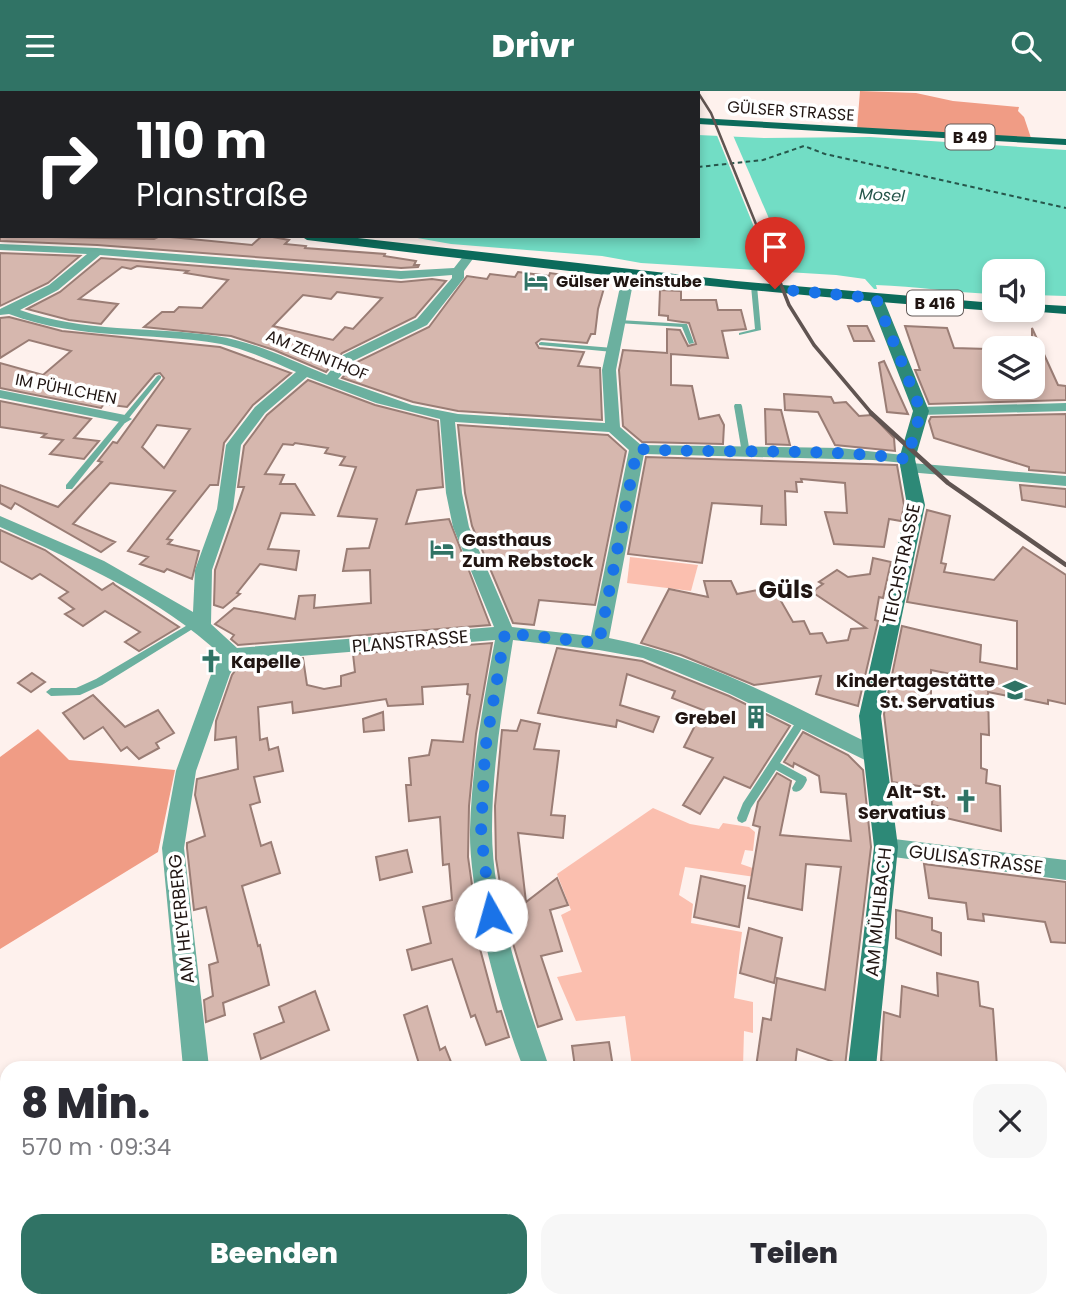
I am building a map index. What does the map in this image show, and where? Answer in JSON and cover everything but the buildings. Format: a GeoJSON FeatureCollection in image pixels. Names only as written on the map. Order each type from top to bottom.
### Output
{"type":"FeatureCollection","features":[{"type":"Feature","properties":{"kind":"main road","name":"GÜLSER STRASSE"},"geometry":{"type":"LineString","coordinates":[[701,123],[1066,142]]}},
{"type":"Feature","properties":{"kind":"main road","name":"B 416"},"geometry":{"type":"LineString","coordinates":[[323,238],[754,286],[982,306]]}},
{"type":"Feature","properties":{"kind":"main road"},"geometry":{"type":"LineString","coordinates":[[1045,309],[1066,310]]}},
{"type":"Feature","properties":{"kind":"street"},"geometry":{"type":"LineString","coordinates":[[0,247],[97,251],[401,275],[458,271]]}},
{"type":"Feature","properties":{"kind":"street"},"geometry":{"type":"LineString","coordinates":[[5,312],[35,300],[88,261],[97,251]]}},
{"type":"Feature","properties":{"kind":"street"},"geometry":{"type":"LineString","coordinates":[[329,381],[348,358],[422,322],[458,278],[458,271],[469,256]]}},
{"type":"Feature","properties":{"kind":"street"},"geometry":{"type":"LineString","coordinates":[[629,273],[610,370],[613,428],[637,449],[842,453],[1066,481]]}},
{"type":"Feature","properties":{"kind":"street"},"geometry":{"type":"LineString","coordinates":[[876,298],[921,411],[1066,407]]}},
{"type":"Feature","properties":{"kind":"street","name":"AM ZEHNTHOF"},"geometry":{"type":"LineString","coordinates":[[5,312],[80,330],[170,335],[249,347],[329,381],[407,407],[447,416],[613,428]]}},
{"type":"Feature","properties":{"kind":"street"},"geometry":{"type":"LineString","coordinates":[[199,625],[205,562],[220,531],[228,502],[228,472],[235,440],[263,405],[306,371]]}},
{"type":"Feature","properties":{"kind":"street","name":"IM PÜHLCHEN"},"geometry":{"type":"LineString","coordinates":[[0,394],[125,419]]}},
{"type":"Feature","properties":{"kind":"street","name":"TEICHSTRASSE"},"geometry":{"type":"LineString","coordinates":[[876,756],[870,716],[916,505],[915,490],[907,463],[921,411]]}},
{"type":"Feature","properties":{"kind":"street"},"geometry":{"type":"LineString","coordinates":[[447,416],[454,493],[461,527],[505,633],[485,750],[481,833],[491,915],[534,1061]]}},
{"type":"Feature","properties":{"kind":"street"},"geometry":{"type":"LineString","coordinates":[[599,643],[637,449]]}},
{"type":"Feature","properties":{"kind":"street"},"geometry":{"type":"LineString","coordinates":[[0,521],[98,565],[199,625],[233,655]]}},
{"type":"Feature","properties":{"kind":"street","name":"PLANSTRASSE"},"geometry":{"type":"LineString","coordinates":[[233,655],[505,633],[599,643],[646,652],[737,689],[876,756]]}},
{"type":"Feature","properties":{"kind":"street","name":"AM HEYERBERG"},"geometry":{"type":"LineString","coordinates":[[195,1061],[173,848],[186,771],[221,672],[233,655]]}},
{"type":"Feature","properties":{"kind":"street","name":"AM MÜHLBACH"},"geometry":{"type":"LineString","coordinates":[[863,1061],[886,847],[876,756]]}},
{"type":"Feature","properties":{"kind":"street","name":"GULISASTRASSE"},"geometry":{"type":"LineString","coordinates":[[886,847],[1066,870]]}},
{"type":"Feature","properties":{"kind":"lane"},"geometry":{"type":"LineString","coordinates":[[741,334],[758,330],[754,286]]}},
{"type":"Feature","properties":{"kind":"lane"},"geometry":{"type":"LineString","coordinates":[[619,322],[685,324],[691,343]]}},
{"type":"Feature","properties":{"kind":"lane"},"geometry":{"type":"LineString","coordinates":[[541,344],[614,349]]}},
{"type":"Feature","properties":{"kind":"lane"},"geometry":{"type":"LineString","coordinates":[[69,487],[159,377]]}},
{"type":"Feature","properties":{"kind":"lane"},"geometry":{"type":"LineString","coordinates":[[738,406],[746,453]]}},
{"type":"Feature","properties":{"kind":"lane"},"geometry":{"type":"LineString","coordinates":[[51,692],[78,692],[199,625]]}},
{"type":"Feature","properties":{"kind":"lane"},"geometry":{"type":"LineString","coordinates":[[742,817],[801,722]]}},
{"type":"Feature","properties":{"kind":"lane"},"geometry":{"type":"LineString","coordinates":[[774,764],[802,780],[797,788]]}},
{"type":"Feature","properties":{"kind":"shaded area"},"geometry":{"type":"Polygon","coordinates":[[[860,91],[916,93],[953,101],[1019,107],[1018,111],[1024,117],[1031,138],[857,129],[860,91]]]}},
{"type":"Feature","properties":{"kind":"shaded area"},"geometry":{"type":"Polygon","coordinates":[[[630,557],[698,565],[691,591],[627,583],[630,557]]]}},
{"type":"Feature","properties":{"kind":"shaded area"},"geometry":{"type":"Polygon","coordinates":[[[38,729],[69,760],[175,770],[158,852],[0,949],[0,757],[38,729]]]}},
{"type":"Feature","properties":{"kind":"shaded area"},"geometry":{"type":"Polygon","coordinates":[[[653,808],[690,824],[719,829],[723,823],[749,827],[755,832],[753,851],[745,850],[741,864],[770,874],[770,879],[685,867],[679,895],[693,904],[691,923],[742,932],[734,998],[753,1002],[753,1033],[744,1031],[743,1061],[631,1061],[625,1016],[576,1021],[557,977],[582,972],[561,915],[571,910],[557,874],[653,808]]]}},
{"type":"Feature","properties":{"kind":"water","name":"Mosel"},"geometry":{"type":"Polygon","coordinates":[[[700,135],[764,138],[870,137],[1066,150],[1066,296],[1045,295],[1045,259],[982,259],[982,293],[876,285],[877,289],[874,289],[865,279],[836,275],[641,263],[602,256],[451,244],[417,238],[700,238],[700,135]]]}},
{"type":"Feature","properties":{"kind":"pier"},"geometry":{"type":"Polygon","coordinates":[[[716,133],[732,133],[793,274],[773,274],[716,133]]]}},
{"type":"Feature","properties":{"kind":"ferry route"},"geometry":{"type":"LineString","coordinates":[[700,167],[763,160],[804,146],[825,154],[1066,208]]}},
{"type":"Feature","properties":{"kind":"railway"},"geometry":{"type":"LineString","coordinates":[[700,96],[711,113],[760,234]]}},
{"type":"Feature","properties":{"kind":"railway"},"geometry":{"type":"LineString","coordinates":[[760,232],[789,305],[814,345],[872,414]]}},
{"type":"Feature","properties":{"kind":"railway"},"geometry":{"type":"LineString","coordinates":[[872,414],[948,483],[1066,565]]}},
{"type":"Feature","properties":{"kind":"place","name":"Gülser Weinstube"},"geometry":{"type":"Point","coordinates":[536,281]}},
{"type":"Feature","properties":{"kind":"place","name":"Gasthaus Zum Rebstock"},"geometry":{"type":"Point","coordinates":[442,549]}},
{"type":"Feature","properties":{"kind":"place","name":"Kapelle"},"geometry":{"type":"Point","coordinates":[211,661]}},
{"type":"Feature","properties":{"kind":"place","name":"Kindertagestätte St. Servatius"},"geometry":{"type":"Point","coordinates":[1015,690]}},
{"type":"Feature","properties":{"kind":"place","name":"Grebel"},"geometry":{"type":"Point","coordinates":[756,717]}},
{"type":"Feature","properties":{"kind":"place","name":"Alt-St. Servatius"},"geometry":{"type":"Point","coordinates":[966,801]}},
{"type":"Feature","properties":{"kind":"district","name":"Güls"},"geometry":{"type":"Point","coordinates":[786,589]}},
{"type":"Feature","properties":{"kind":"route"},"geometry":{"type":"LineString","coordinates":[[491,915],[481,833],[485,750],[505,633],[599,643],[637,449],[702,453],[842,453],[907,459],[921,411],[876,298],[775,289]]}}]}
